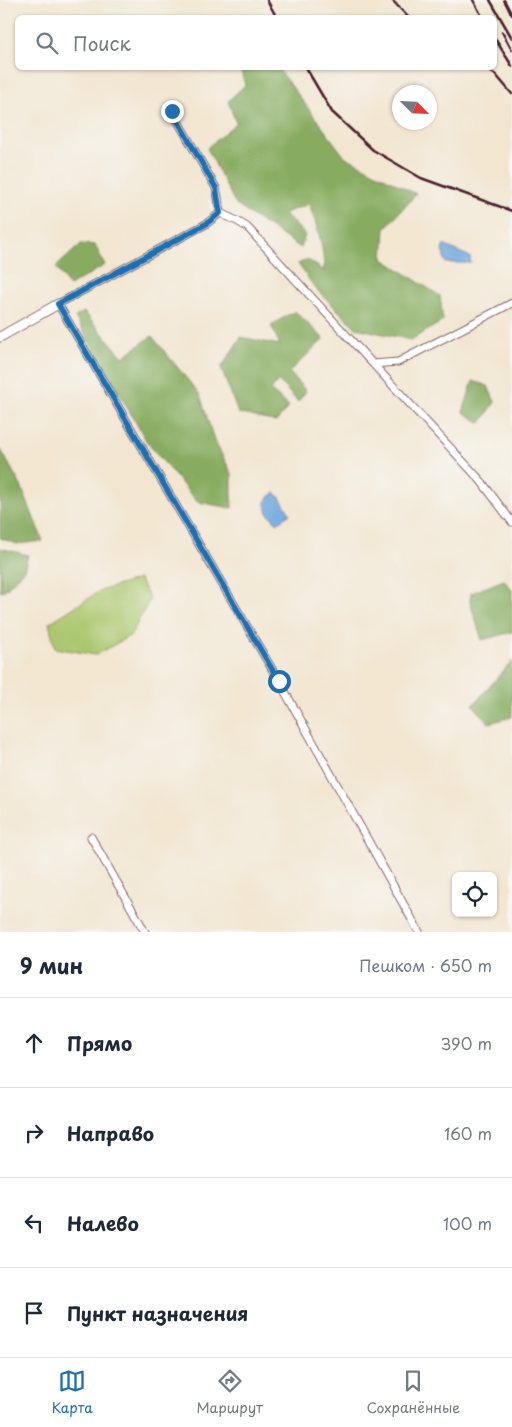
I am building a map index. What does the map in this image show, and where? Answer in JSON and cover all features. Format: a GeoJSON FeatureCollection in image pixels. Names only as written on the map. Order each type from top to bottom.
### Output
{"type":"FeatureCollection","features":[{"type":"Feature","properties":{"kind":"street"},"geometry":{"type":"LineString","coordinates":[[172,111],[216,188],[220,213]]}},
{"type":"Feature","properties":{"kind":"street"},"geometry":{"type":"LineString","coordinates":[[0,337],[206,224],[220,213]]}},
{"type":"Feature","properties":{"kind":"street"},"geometry":{"type":"LineString","coordinates":[[220,213],[247,228],[481,481],[512,522]]}},
{"type":"Feature","properties":{"kind":"street"},"geometry":{"type":"LineString","coordinates":[[373,364],[398,362],[512,303]]}},
{"type":"Feature","properties":{"kind":"street"},"geometry":{"type":"LineString","coordinates":[[58,304],[279,681],[419,932]]}},
{"type":"Feature","properties":{"kind":"street"},"geometry":{"type":"LineString","coordinates":[[90,838],[145,932]]}},
{"type":"Feature","properties":{"kind":"green space"},"geometry":{"type":"Polygon","coordinates":[[[241,70],[279,70],[344,156],[416,194],[385,228],[383,259],[440,296],[443,321],[411,340],[356,328],[315,288],[298,264],[307,259],[324,271],[321,245],[309,204],[284,213],[305,235],[301,248],[236,205],[207,148],[236,123],[228,101],[245,85],[241,70]]]}},
{"type":"Feature","properties":{"kind":"green space"},"geometry":{"type":"Polygon","coordinates":[[[81,244],[95,245],[105,265],[69,286],[56,267],[81,244]]]}},
{"type":"Feature","properties":{"kind":"green space"},"geometry":{"type":"Polygon","coordinates":[[[295,311],[324,339],[289,372],[306,391],[298,402],[278,380],[271,391],[289,406],[276,422],[238,413],[221,368],[241,337],[280,345],[271,325],[295,311]]]}},
{"type":"Feature","properties":{"kind":"green space"},"geometry":{"type":"Polygon","coordinates":[[[84,312],[123,357],[152,336],[200,395],[214,440],[232,474],[232,508],[197,502],[147,442],[75,317],[84,312]]]}},
{"type":"Feature","properties":{"kind":"green space"},"geometry":{"type":"Polygon","coordinates":[[[473,381],[488,386],[495,402],[481,423],[463,412],[473,381]]]}},
{"type":"Feature","properties":{"kind":"green space"},"geometry":{"type":"Polygon","coordinates":[[[0,448],[21,486],[43,541],[17,544],[0,538],[0,448]]]}},
{"type":"Feature","properties":{"kind":"green space"},"geometry":{"type":"Polygon","coordinates":[[[0,548],[28,555],[24,570],[6,589],[0,592],[0,548]]]}},
{"type":"Feature","properties":{"kind":"green space"},"geometry":{"type":"Polygon","coordinates":[[[139,579],[150,599],[131,635],[96,655],[55,648],[49,623],[100,591],[139,579]]]}},
{"type":"Feature","properties":{"kind":"green space"},"geometry":{"type":"Polygon","coordinates":[[[504,580],[512,590],[512,632],[482,640],[470,602],[471,593],[504,580]]]}},
{"type":"Feature","properties":{"kind":"green space"},"geometry":{"type":"Polygon","coordinates":[[[512,661],[512,717],[489,723],[473,705],[512,661]]]}},
{"type":"Feature","properties":{"kind":"water"},"geometry":{"type":"Polygon","coordinates":[[[444,245],[470,257],[471,263],[446,263],[442,250],[444,245]]]}},
{"type":"Feature","properties":{"kind":"water"},"geometry":{"type":"Polygon","coordinates":[[[275,492],[290,514],[277,523],[268,514],[265,501],[275,492]]]}},
{"type":"Feature","properties":{"kind":"railway"},"geometry":{"type":"LineString","coordinates":[[267,0],[275,15]]}},
{"type":"Feature","properties":{"kind":"railway"},"geometry":{"type":"LineString","coordinates":[[392,0],[406,15]]}},
{"type":"Feature","properties":{"kind":"railway"},"geometry":{"type":"LineString","coordinates":[[473,0],[481,15]]}},
{"type":"Feature","properties":{"kind":"railway"},"geometry":{"type":"LineString","coordinates":[[490,0],[512,38]]}},
{"type":"Feature","properties":{"kind":"railway"},"geometry":{"type":"LineString","coordinates":[[504,0],[512,15]]}},
{"type":"Feature","properties":{"kind":"railway"},"geometry":{"type":"LineString","coordinates":[[502,32],[512,50]]}},
{"type":"Feature","properties":{"kind":"railway"},"geometry":{"type":"LineString","coordinates":[[497,42],[512,66]]}},
{"type":"Feature","properties":{"kind":"railway"},"geometry":{"type":"LineString","coordinates":[[307,70],[332,112],[373,150],[421,178],[512,211]]}},
{"type":"Feature","properties":{"kind":"railway"},"geometry":{"type":"LineString","coordinates":[[487,70],[496,75],[512,94]]}},
{"type":"Feature","properties":{"kind":"route"},"geometry":{"type":"LineString","coordinates":[[172,111],[216,188],[220,213],[206,224],[58,304],[279,681]]}}]}
